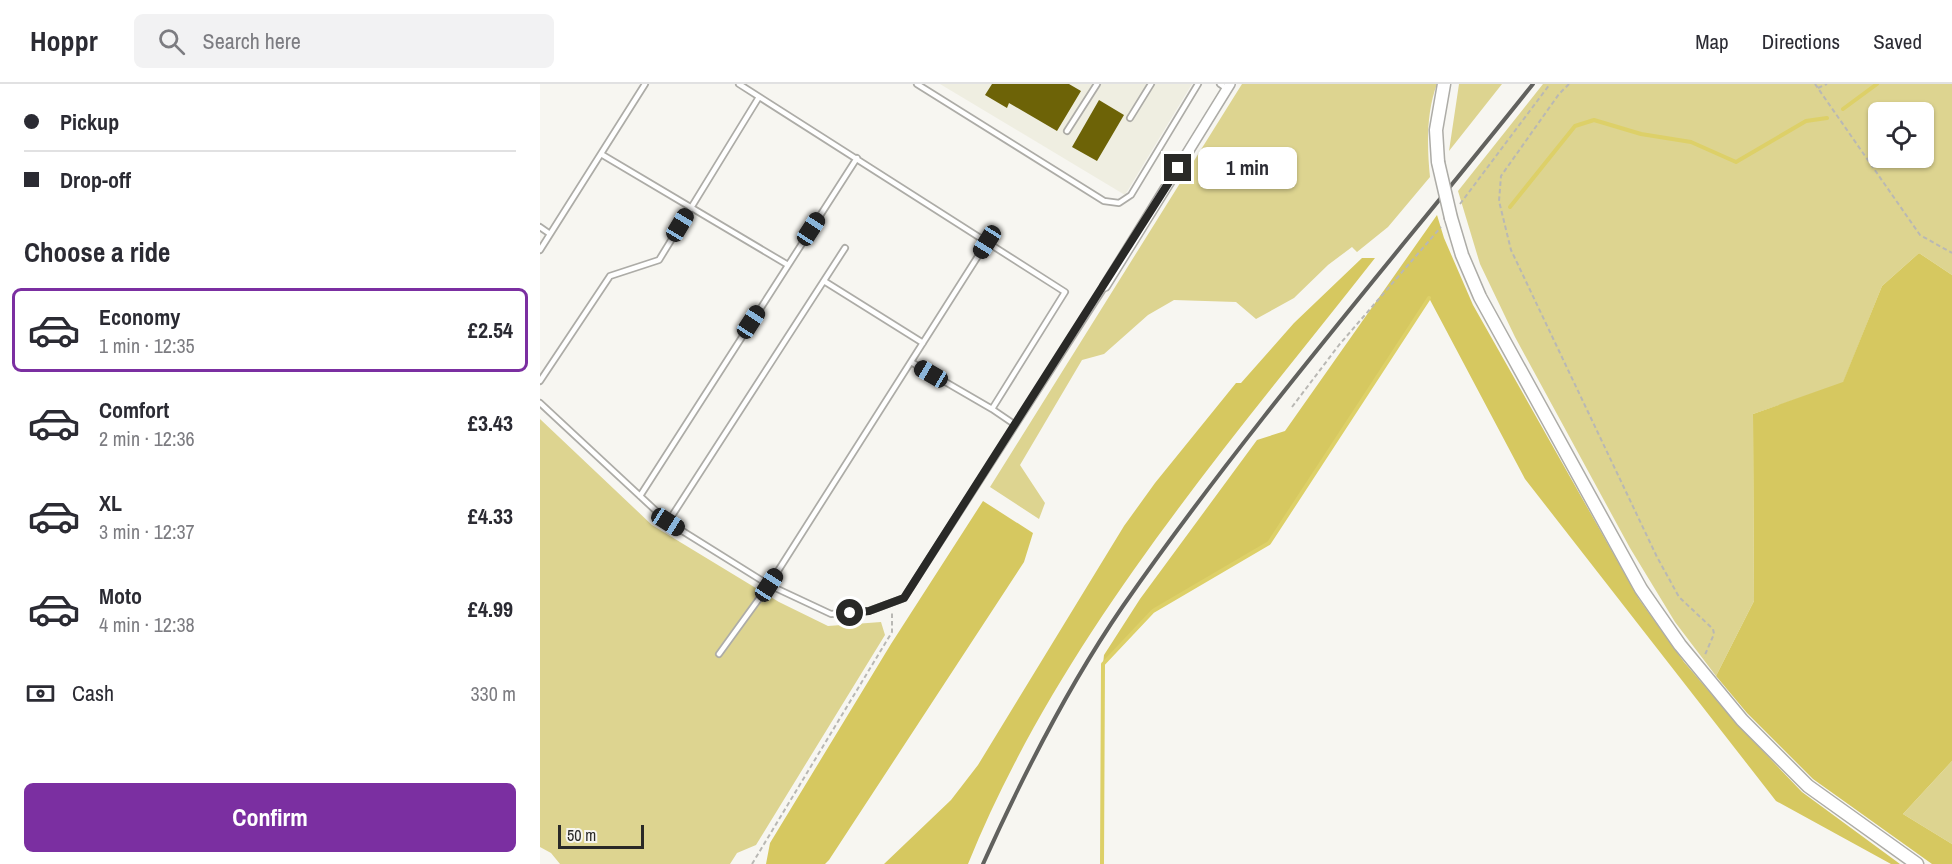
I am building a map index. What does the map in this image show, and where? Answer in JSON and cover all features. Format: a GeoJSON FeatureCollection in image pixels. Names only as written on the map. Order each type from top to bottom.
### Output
{"type":"FeatureCollection","features":[{"type":"Feature","properties":{"kind":"main road"},"geometry":{"type":"LineString","coordinates":[[1444,84],[1436,130],[1438,162],[1449,219],[1461,255],[1480,297],[1641,589],[1699,668],[1742,720],[1808,786],[1917,864]]}},
{"type":"Feature","properties":{"kind":"street"},"geometry":{"type":"LineString","coordinates":[[1104,286],[1226,86]]}},
{"type":"Feature","properties":{"kind":"lane"},"geometry":{"type":"LineString","coordinates":[[540,250],[645,84]]}},
{"type":"Feature","properties":{"kind":"lane"},"geometry":{"type":"LineString","coordinates":[[739,84],[1065,292],[992,409]]}},
{"type":"Feature","properties":{"kind":"lane"},"geometry":{"type":"LineString","coordinates":[[917,84],[1104,201],[1119,203],[1131,195],[1198,84]]}},
{"type":"Feature","properties":{"kind":"lane"},"geometry":{"type":"LineString","coordinates":[[1067,131],[1097,84]]}},
{"type":"Feature","properties":{"kind":"lane"},"geometry":{"type":"LineString","coordinates":[[1130,118],[1151,84]]}},
{"type":"Feature","properties":{"kind":"lane"},"geometry":{"type":"LineString","coordinates":[[540,381],[610,276],[659,260],[759,97]]}},
{"type":"Feature","properties":{"kind":"lane"},"geometry":{"type":"LineString","coordinates":[[601,154],[788,265]]}},
{"type":"Feature","properties":{"kind":"lane"},"geometry":{"type":"LineString","coordinates":[[640,496],[857,158]]}},
{"type":"Feature","properties":{"kind":"lane"},"geometry":{"type":"LineString","coordinates":[[540,227],[550,234]]}},
{"type":"Feature","properties":{"kind":"lane"},"geometry":{"type":"LineString","coordinates":[[719,654],[769,585],[987,242]]}},
{"type":"Feature","properties":{"kind":"lane"},"geometry":{"type":"LineString","coordinates":[[668,522],[845,248]]}},
{"type":"Feature","properties":{"kind":"lane"},"geometry":{"type":"LineString","coordinates":[[824,281],[922,343]]}},
{"type":"Feature","properties":{"kind":"lane"},"geometry":{"type":"LineString","coordinates":[[540,403],[668,522],[769,585],[831,614],[869,611],[904,598],[1104,286]]}},
{"type":"Feature","properties":{"kind":"lane"},"geometry":{"type":"LineString","coordinates":[[911,362],[1014,424]]}},
{"type":"Feature","properties":{"kind":"path"},"geometry":{"type":"LineString","coordinates":[[1460,205],[1550,84]]}},
{"type":"Feature","properties":{"kind":"path"},"geometry":{"type":"LineString","coordinates":[[1569,84],[1559,94],[1500,176],[1499,201],[1511,250],[1657,557],[1679,597],[1713,629],[1714,634],[1699,668]]}},
{"type":"Feature","properties":{"kind":"path"},"geometry":{"type":"LineString","coordinates":[[1815,84],[1920,235],[1952,253]]}},
{"type":"Feature","properties":{"kind":"path"},"geometry":{"type":"LineString","coordinates":[[1818,88],[1827,84]]}},
{"type":"Feature","properties":{"kind":"path"},"geometry":{"type":"LineString","coordinates":[[1292,407],[1339,345],[1449,219]]}},
{"type":"Feature","properties":{"kind":"path"},"geometry":{"type":"LineString","coordinates":[[752,864],[892,632],[892,603]]}},
{"type":"Feature","properties":{"kind":"shaded area"},"geometry":{"type":"Polygon","coordinates":[[[940,84],[1192,84],[1125,195],[940,84]]]}},
{"type":"Feature","properties":{"kind":"shaded area"},"geometry":{"type":"Polygon","coordinates":[[[1242,84],[1437,84],[1433,95],[1428,130],[1430,177],[1388,227],[1357,252],[1352,247],[1328,265],[1294,298],[1256,319],[1236,302],[1174,300],[1148,315],[1104,354],[1082,360],[1020,465],[1045,503],[1039,519],[990,487],[1242,84]]]}},
{"type":"Feature","properties":{"kind":"shaded area"},"geometry":{"type":"Polygon","coordinates":[[[1459,84],[1502,84],[1449,151],[1459,84]]]}},
{"type":"Feature","properties":{"kind":"shaded area"},"geometry":{"type":"Polygon","coordinates":[[[1543,84],[1952,84],[1952,275],[1919,253],[1882,286],[1843,383],[1753,414],[1754,601],[1716,676],[1675,622],[1630,548],[1515,337],[1480,264],[1458,191],[1543,84]]]}},
{"type":"Feature","properties":{"kind":"shaded area"},"geometry":{"type":"Polygon","coordinates":[[[1437,215],[1444,238],[1473,305],[1639,599],[1684,662],[1738,725],[1802,792],[1900,864],[1891,864],[1776,801],[1525,479],[1429,298],[1269,543],[1153,611],[1103,664],[1104,655],[1140,599],[1257,440],[1285,431],[1437,215]]]}},
{"type":"Feature","properties":{"kind":"shaded area"},"geometry":{"type":"Polygon","coordinates":[[[1919,253],[1952,275],[1952,761],[1903,814],[1952,844],[1952,864],[1932,864],[1813,779],[1747,713],[1716,676],[1754,601],[1753,414],[1843,382],[1882,286],[1919,253]]]}},
{"type":"Feature","properties":{"kind":"shaded area"},"geometry":{"type":"Polygon","coordinates":[[[1362,258],[1375,258],[1205,474],[1098,623],[1049,700],[1006,781],[968,864],[884,864],[951,800],[978,765],[1124,526],[1155,483],[1236,383],[1241,383],[1294,323],[1362,258]]]}},
{"type":"Feature","properties":{"kind":"shaded area"},"geometry":{"type":"Polygon","coordinates":[[[540,419],[652,525],[779,602],[828,626],[881,622],[885,635],[756,845],[737,853],[730,864],[560,864],[551,853],[540,847],[540,419]]]}},
{"type":"Feature","properties":{"kind":"shaded area"},"geometry":{"type":"Polygon","coordinates":[[[983,501],[1033,533],[1024,562],[829,860],[825,864],[766,864],[770,843],[891,644],[983,501]]]}},
{"type":"Feature","properties":{"kind":"shaded area"},"geometry":{"type":"Polygon","coordinates":[[[1952,761],[1952,844],[1903,814],[1952,761]]]}},
{"type":"Feature","properties":{"kind":"building"},"geometry":{"type":"Polygon","coordinates":[[[992,84],[1069,84],[1081,91],[1057,131],[1009,103],[1007,108],[985,95],[992,84]]]}},
{"type":"Feature","properties":{"kind":"building"},"geometry":{"type":"Polygon","coordinates":[[[1099,100],[1124,115],[1097,161],[1072,147],[1099,100]]]}},
{"type":"Feature","properties":{"kind":"waterway"},"geometry":{"type":"LineString","coordinates":[[1843,109],[1877,84]]}},
{"type":"Feature","properties":{"kind":"waterway"},"geometry":{"type":"LineString","coordinates":[[1510,207],[1575,126],[1594,120],[1641,134],[1691,142],[1736,162],[1806,121],[1827,118]]}},
{"type":"Feature","properties":{"kind":"waterway"},"geometry":{"type":"LineString","coordinates":[[1102,864],[1103,664],[1153,611],[1269,543],[1429,298]]}},
{"type":"Feature","properties":{"kind":"railway"},"geometry":{"type":"LineString","coordinates":[[983,864],[1047,732],[1123,606],[1272,407],[1533,84]]}},
{"type":"Feature","properties":{"kind":"route"},"geometry":{"type":"LineString","coordinates":[[850,613],[869,611],[904,598],[1178,168]]}}]}
